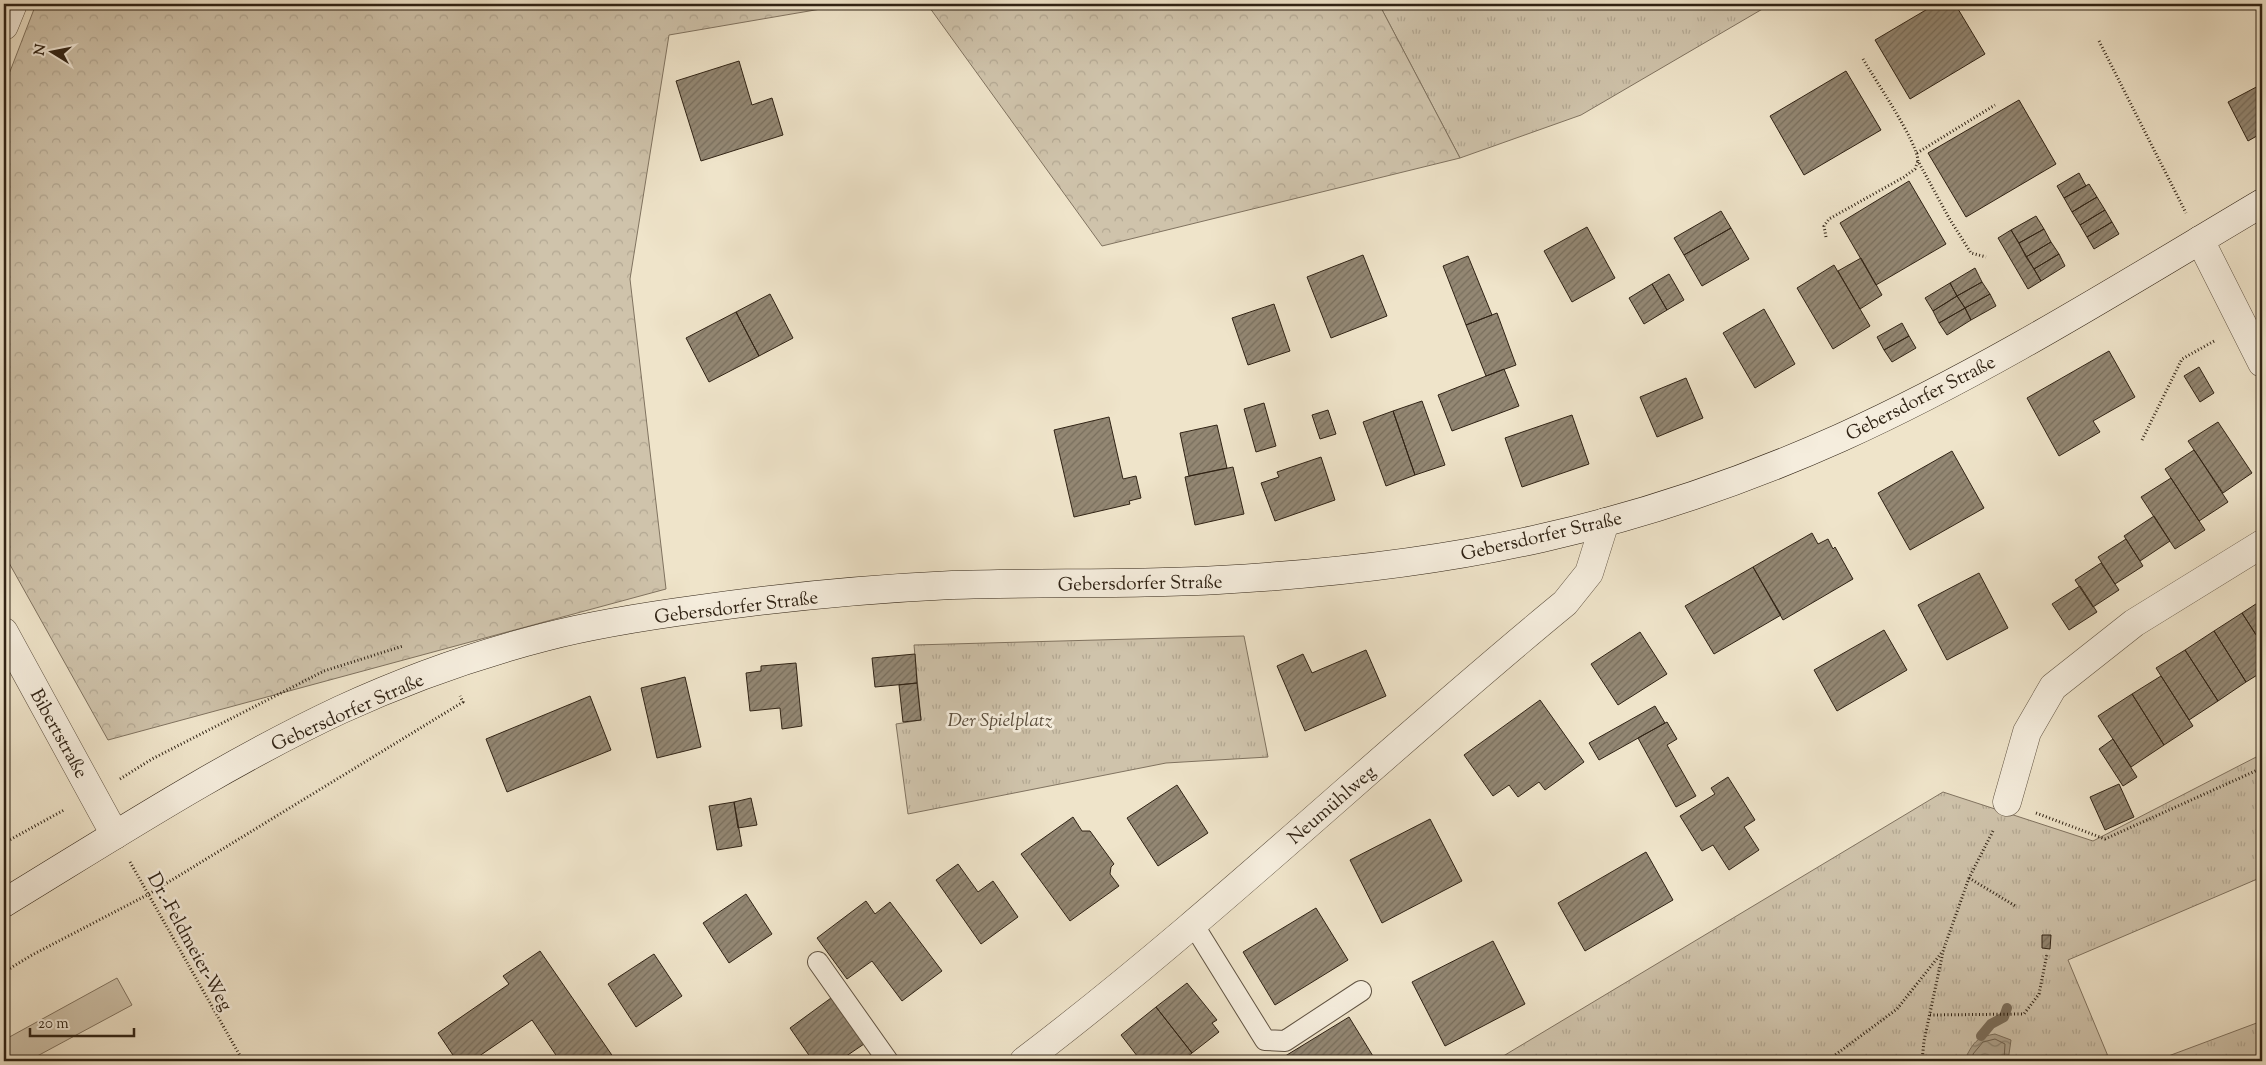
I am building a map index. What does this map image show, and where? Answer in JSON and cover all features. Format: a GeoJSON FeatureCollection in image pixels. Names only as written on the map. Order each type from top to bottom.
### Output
{"type":"FeatureCollection","features":[{"type":"Feature","properties":{"kind":"main road"},"geometry":{"type":"LineString","coordinates":[[4,26],[13,4]]}},
{"type":"Feature","properties":{"kind":"main road","name":"Gebersdorfer Straße"},"geometry":{"type":"LineString","coordinates":[[4,903],[115,835],[252,755],[340,710],[380,692],[485,654],[548,636],[612,622],[761,600],[897,588],[1211,581],[1315,574],[1395,564],[1478,550],[1605,522],[1706,492],[1840,438],[1899,410],[2031,339],[2262,203]]}},
{"type":"Feature","properties":{"kind":"main road"},"geometry":{"type":"LineString","coordinates":[[2200,240],[2262,363]]}},
{"type":"Feature","properties":{"kind":"main road","name":"Neumühlweg"},"geometry":{"type":"LineString","coordinates":[[1024,1061],[1092,1009],[1194,924],[1565,603],[1589,573],[1605,522]]}},
{"type":"Feature","properties":{"kind":"main road"},"geometry":{"type":"LineString","coordinates":[[2007,802],[2027,732],[2053,687],[2134,623],[2262,544]]}},
{"type":"Feature","properties":{"kind":"main road","name":"Bibertstraße"},"geometry":{"type":"LineString","coordinates":[[4,632],[115,835]]}},
{"type":"Feature","properties":{"kind":"lane"},"geometry":{"type":"LineString","coordinates":[[1194,924],[1265,1040],[1285,1041],[1361,991]]}},
{"type":"Feature","properties":{"kind":"lane"},"geometry":{"type":"LineString","coordinates":[[818,962],[888,1061]]}},
{"type":"Feature","properties":{"kind":"path"},"geometry":{"type":"LineString","coordinates":[[2099,41],[2200,240]]}},
{"type":"Feature","properties":{"kind":"path"},"geometry":{"type":"LineString","coordinates":[[1862,59],[1917,153],[1918,161],[1949,218],[1971,253],[1986,257]]}},
{"type":"Feature","properties":{"kind":"path"},"geometry":{"type":"LineString","coordinates":[[1917,153],[1995,105]]}},
{"type":"Feature","properties":{"kind":"path"},"geometry":{"type":"LineString","coordinates":[[1826,237],[1824,226],[1829,219],[1904,177],[1914,169],[1918,161]]}},
{"type":"Feature","properties":{"kind":"path"},"geometry":{"type":"LineString","coordinates":[[2142,440],[2182,359],[2243,326]]}},
{"type":"Feature","properties":{"kind":"path"},"geometry":{"type":"LineString","coordinates":[[4,972],[32,955],[149,894],[462,702]]}},
{"type":"Feature","properties":{"kind":"path"},"geometry":{"type":"LineString","coordinates":[[1922,1061],[1943,951],[1969,878],[2007,802],[2105,839],[2262,768]]}},
{"type":"Feature","properties":{"kind":"path","name":"Dr.-Feldmeier-Weg"},"geometry":{"type":"LineString","coordinates":[[115,835],[243,1061]]}},
{"type":"Feature","properties":{"kind":"path"},"geometry":{"type":"LineString","coordinates":[[1969,878],[2017,907]]}},
{"type":"Feature","properties":{"kind":"path"},"geometry":{"type":"LineString","coordinates":[[1827,1061],[1897,1009],[1943,951]]}},
{"type":"Feature","properties":{"kind":"path"},"geometry":{"type":"LineString","coordinates":[[1930,1015],[2024,1014],[2039,994],[2046,954]]}},
{"type":"Feature","properties":{"kind":"green space"},"geometry":{"type":"Polygon","coordinates":[[[36,4],[850,4],[669,35],[630,279],[666,589],[108,740],[4,554],[4,87],[36,4]]]}},
{"type":"Feature","properties":{"kind":"green space"},"geometry":{"type":"Polygon","coordinates":[[[927,4],[1379,4],[1460,158],[1102,246],[927,4]]]}},
{"type":"Feature","properties":{"kind":"green space"},"geometry":{"type":"Polygon","coordinates":[[[1379,4],[1771,4],[1581,115],[1460,158],[1379,4]]]}},
{"type":"Feature","properties":{"kind":"green space","name":"Der Spielplatz"},"geometry":{"type":"Polygon","coordinates":[[[1244,636],[1268,757],[1166,763],[908,814],[896,724],[921,720],[914,645],[1244,636]]]}},
{"type":"Feature","properties":{"kind":"green space"},"geometry":{"type":"Polygon","coordinates":[[[2262,754],[2262,877],[2068,960],[2110,1061],[1495,1061],[1943,792],[2093,841],[2262,754]]]}},
{"type":"Feature","properties":{"kind":"green space"},"geometry":{"type":"Polygon","coordinates":[[[117,978],[132,1005],[28,1061],[4,1061],[4,1040],[117,978]]]}},
{"type":"Feature","properties":{"kind":"green space"},"geometry":{"type":"Polygon","coordinates":[[[2262,1021],[2262,1061],[2155,1061],[2262,1021]]]}},
{"type":"Feature","properties":{"kind":"water"},"geometry":{"type":"Polygon","coordinates":[[[1995,1034],[2011,1040],[2008,1061],[1971,1061],[1966,1057],[1977,1041],[1995,1034]]]}},
{"type":"Feature","properties":{"kind":"building"},"geometry":{"type":"Polygon","coordinates":[[[1936,4],[1955,4],[1985,54],[1910,99],[1875,40],[1936,4]]]}},
{"type":"Feature","properties":{"kind":"building"},"geometry":{"type":"Polygon","coordinates":[[[739,61],[752,105],[772,98],[783,135],[701,161],[676,81],[739,61]]]}},
{"type":"Feature","properties":{"kind":"building"},"geometry":{"type":"Polygon","coordinates":[[[1846,71],[1881,130],[1804,175],[1770,116],[1846,71]]]}},
{"type":"Feature","properties":{"kind":"building"},"geometry":{"type":"Polygon","coordinates":[[[2262,84],[2262,133],[2248,141],[2228,102],[2262,84]]]}},
{"type":"Feature","properties":{"kind":"building"},"geometry":{"type":"Polygon","coordinates":[[[2019,100],[2056,164],[1966,217],[1928,153],[2019,100]]]}},
{"type":"Feature","properties":{"kind":"building"},"geometry":{"type":"Polygon","coordinates":[[[2079,173],[2086,186],[2064,198],[2057,186],[2079,173]]]}},
{"type":"Feature","properties":{"kind":"building"},"geometry":{"type":"Polygon","coordinates":[[[1909,181],[1946,244],[1876,285],[1840,223],[1909,181]]]}},
{"type":"Feature","properties":{"kind":"building"},"geometry":{"type":"Polygon","coordinates":[[[2089,184],[2097,197],[2072,212],[2064,198],[2089,184]]]}},
{"type":"Feature","properties":{"kind":"building"},"geometry":{"type":"Polygon","coordinates":[[[2097,197],[2105,210],[2080,225],[2072,212],[2097,197]]]}},
{"type":"Feature","properties":{"kind":"building"},"geometry":{"type":"Polygon","coordinates":[[[2105,210],[2112,222],[2087,237],[2080,225],[2105,210]]]}},
{"type":"Feature","properties":{"kind":"building"},"geometry":{"type":"Polygon","coordinates":[[[1721,211],[1731,228],[1684,255],[1674,238],[1721,211]]]}},
{"type":"Feature","properties":{"kind":"building"},"geometry":{"type":"Polygon","coordinates":[[[2036,216],[2044,229],[2019,243],[2011,230],[2036,216]]]}},
{"type":"Feature","properties":{"kind":"building"},"geometry":{"type":"Polygon","coordinates":[[[2112,222],[2119,234],[2094,249],[2087,237],[2112,222]]]}},
{"type":"Feature","properties":{"kind":"building"},"geometry":{"type":"Polygon","coordinates":[[[1587,227],[1615,278],[1572,302],[1544,251],[1587,227]]]}},
{"type":"Feature","properties":{"kind":"building"},"geometry":{"type":"Polygon","coordinates":[[[1731,228],[1749,259],[1702,286],[1684,255],[1731,228]]]}},
{"type":"Feature","properties":{"kind":"building"},"geometry":{"type":"Polygon","coordinates":[[[2044,229],[2051,242],[2026,257],[2019,243],[2044,229]]]}},
{"type":"Feature","properties":{"kind":"building"},"geometry":{"type":"Polygon","coordinates":[[[2011,230],[2041,281],[2028,289],[1998,238],[2011,230]]]}},
{"type":"Feature","properties":{"kind":"building"},"geometry":{"type":"Polygon","coordinates":[[[2051,242],[2059,254],[2034,269],[2026,257],[2051,242]]]}},
{"type":"Feature","properties":{"kind":"building"},"geometry":{"type":"Polygon","coordinates":[[[2059,254],[2065,266],[2041,281],[2034,269],[2059,254]]]}},
{"type":"Feature","properties":{"kind":"building"},"geometry":{"type":"Polygon","coordinates":[[[1363,255],[1387,316],[1331,338],[1307,277],[1363,255]]]}},
{"type":"Feature","properties":{"kind":"building"},"geometry":{"type":"Polygon","coordinates":[[[1468,256],[1492,315],[1466,325],[1443,266],[1468,256]]]}},
{"type":"Feature","properties":{"kind":"building"},"geometry":{"type":"Polygon","coordinates":[[[1861,258],[1882,295],[1860,309],[1838,271],[1861,258]]]}},
{"type":"Feature","properties":{"kind":"building"},"geometry":{"type":"Polygon","coordinates":[[[1834,265],[1870,326],[1833,349],[1797,288],[1834,265]]]}},
{"type":"Feature","properties":{"kind":"building"},"geometry":{"type":"Polygon","coordinates":[[[1975,268],[1982,282],[1957,296],[1950,283],[1975,268]]]}},
{"type":"Feature","properties":{"kind":"building"},"geometry":{"type":"Polygon","coordinates":[[[1669,274],[1684,300],[1667,310],[1652,284],[1669,274]]]}},
{"type":"Feature","properties":{"kind":"building"},"geometry":{"type":"Polygon","coordinates":[[[1982,282],[1990,294],[1965,308],[1957,296],[1982,282]]]}},
{"type":"Feature","properties":{"kind":"building"},"geometry":{"type":"Polygon","coordinates":[[[1950,283],[1957,296],[1933,311],[1925,298],[1950,283]]]}},
{"type":"Feature","properties":{"kind":"building"},"geometry":{"type":"Polygon","coordinates":[[[1652,284],[1667,310],[1644,324],[1629,298],[1652,284]]]}},
{"type":"Feature","properties":{"kind":"building"},"geometry":{"type":"Polygon","coordinates":[[[770,294],[793,338],[759,356],[736,312],[770,294]]]}},
{"type":"Feature","properties":{"kind":"building"},"geometry":{"type":"Polygon","coordinates":[[[1990,294],[1996,306],[1971,320],[1965,308],[1990,294]]]}},
{"type":"Feature","properties":{"kind":"building"},"geometry":{"type":"Polygon","coordinates":[[[1957,296],[1965,308],[1939,323],[1933,311],[1957,296]]]}},
{"type":"Feature","properties":{"kind":"building"},"geometry":{"type":"Polygon","coordinates":[[[1274,304],[1290,351],[1248,365],[1232,318],[1274,304]]]}},
{"type":"Feature","properties":{"kind":"building"},"geometry":{"type":"Polygon","coordinates":[[[1965,308],[1971,320],[1947,335],[1939,323],[1965,308]]]}},
{"type":"Feature","properties":{"kind":"building"},"geometry":{"type":"Polygon","coordinates":[[[1764,309],[1795,364],[1755,388],[1723,333],[1764,309]]]}},
{"type":"Feature","properties":{"kind":"building"},"geometry":{"type":"Polygon","coordinates":[[[736,312],[759,356],[709,382],[686,338],[736,312]]]}},
{"type":"Feature","properties":{"kind":"building"},"geometry":{"type":"Polygon","coordinates":[[[1497,313],[1516,365],[1486,376],[1466,325],[1497,313]]]}},
{"type":"Feature","properties":{"kind":"building"},"geometry":{"type":"Polygon","coordinates":[[[1902,323],[1909,336],[1884,350],[1877,337],[1902,323]]]}},
{"type":"Feature","properties":{"kind":"building"},"geometry":{"type":"Polygon","coordinates":[[[1909,336],[1916,348],[1892,362],[1884,350],[1909,336]]]}},
{"type":"Feature","properties":{"kind":"building"},"geometry":{"type":"Polygon","coordinates":[[[2109,351],[2135,397],[2093,421],[2100,432],[2059,456],[2027,398],[2109,351]]]}},
{"type":"Feature","properties":{"kind":"building"},"geometry":{"type":"Polygon","coordinates":[[[2199,367],[2214,393],[2200,402],[2184,376],[2199,367]]]}},
{"type":"Feature","properties":{"kind":"building"},"geometry":{"type":"Polygon","coordinates":[[[1504,369],[1519,406],[1452,431],[1438,395],[1504,369]]]}},
{"type":"Feature","properties":{"kind":"building"},"geometry":{"type":"Polygon","coordinates":[[[1686,378],[1703,418],[1657,437],[1640,397],[1686,378]]]}},
{"type":"Feature","properties":{"kind":"building"},"geometry":{"type":"Polygon","coordinates":[[[1422,401],[1445,465],[1415,475],[1393,411],[1422,401]]]}},
{"type":"Feature","properties":{"kind":"building"},"geometry":{"type":"Polygon","coordinates":[[[1264,403],[1276,446],[1256,452],[1244,409],[1264,403]]]}},
{"type":"Feature","properties":{"kind":"building"},"geometry":{"type":"Polygon","coordinates":[[[1328,410],[1336,434],[1320,439],[1312,415],[1328,410]]]}},
{"type":"Feature","properties":{"kind":"building"},"geometry":{"type":"Polygon","coordinates":[[[1393,411],[1415,475],[1386,486],[1363,422],[1393,411]]]}},
{"type":"Feature","properties":{"kind":"building"},"geometry":{"type":"Polygon","coordinates":[[[1572,415],[1589,464],[1522,487],[1505,438],[1572,415]]]}},
{"type":"Feature","properties":{"kind":"building"},"geometry":{"type":"Polygon","coordinates":[[[1109,417],[1123,479],[1136,476],[1141,498],[1129,501],[1130,504],[1074,517],[1054,430],[1109,417]]]}},
{"type":"Feature","properties":{"kind":"building"},"geometry":{"type":"Polygon","coordinates":[[[2218,422],[2252,473],[2223,493],[2188,441],[2218,422]]]}},
{"type":"Feature","properties":{"kind":"building"},"geometry":{"type":"Polygon","coordinates":[[[1217,425],[1227,468],[1189,476],[1180,433],[1217,425]]]}},
{"type":"Feature","properties":{"kind":"building"},"geometry":{"type":"Polygon","coordinates":[[[2194,450],[2228,502],[2199,521],[2165,469],[2194,450]]]}},
{"type":"Feature","properties":{"kind":"building"},"geometry":{"type":"Polygon","coordinates":[[[1952,451],[1984,508],[1910,550],[1878,493],[1952,451]]]}},
{"type":"Feature","properties":{"kind":"building"},"geometry":{"type":"Polygon","coordinates":[[[1321,457],[1335,500],[1275,521],[1261,483],[1279,477],[1277,472],[1321,457]]]}},
{"type":"Feature","properties":{"kind":"building"},"geometry":{"type":"Polygon","coordinates":[[[1233,467],[1244,514],[1195,525],[1185,477],[1233,467]]]}},
{"type":"Feature","properties":{"kind":"building"},"geometry":{"type":"Polygon","coordinates":[[[2171,478],[2205,530],[2175,549],[2141,497],[2171,478]]]}},
{"type":"Feature","properties":{"kind":"building"},"geometry":{"type":"Polygon","coordinates":[[[2154,516],[2170,541],[2140,561],[2124,536],[2154,516]]]}},
{"type":"Feature","properties":{"kind":"building"},"geometry":{"type":"Polygon","coordinates":[[[1812,533],[1818,544],[1828,539],[1833,549],[1835,547],[1853,579],[1783,620],[1753,567],[1812,533]]]}},
{"type":"Feature","properties":{"kind":"building"},"geometry":{"type":"Polygon","coordinates":[[[2126,539],[2143,566],[2115,584],[2098,557],[2126,539]]]}},
{"type":"Feature","properties":{"kind":"building"},"geometry":{"type":"Polygon","coordinates":[[[2101,563],[2119,590],[2093,607],[2075,580],[2101,563]]]}},
{"type":"Feature","properties":{"kind":"building"},"geometry":{"type":"Polygon","coordinates":[[[1753,567],[1781,615],[1714,654],[1685,606],[1753,567]]]}},
{"type":"Feature","properties":{"kind":"building"},"geometry":{"type":"Polygon","coordinates":[[[1979,573],[2008,628],[1947,660],[1918,605],[1979,573]]]}},
{"type":"Feature","properties":{"kind":"building"},"geometry":{"type":"Polygon","coordinates":[[[2080,586],[2097,612],[2069,630],[2052,604],[2080,586]]]}},
{"type":"Feature","properties":{"kind":"building"},"geometry":{"type":"Polygon","coordinates":[[[2262,600],[2262,644],[2242,613],[2262,600]]]}},
{"type":"Feature","properties":{"kind":"building"},"geometry":{"type":"Polygon","coordinates":[[[2242,613],[2262,644],[2262,672],[2246,682],[2214,631],[2242,613]]]}},
{"type":"Feature","properties":{"kind":"building"},"geometry":{"type":"Polygon","coordinates":[[[1884,630],[1907,670],[1837,711],[1814,670],[1884,630]]]}},
{"type":"Feature","properties":{"kind":"building"},"geometry":{"type":"Polygon","coordinates":[[[2214,631],[2246,682],[2218,701],[2185,650],[2214,631]]]}},
{"type":"Feature","properties":{"kind":"building"},"geometry":{"type":"Polygon","coordinates":[[[1640,632],[1667,674],[1618,705],[1591,664],[1640,632]]]}},
{"type":"Feature","properties":{"kind":"building"},"geometry":{"type":"Polygon","coordinates":[[[1366,650],[1386,696],[1305,731],[1277,666],[1303,654],[1312,673],[1366,650]]]}},
{"type":"Feature","properties":{"kind":"building"},"geometry":{"type":"Polygon","coordinates":[[[2185,650],[2218,701],[2189,720],[2156,668],[2185,650]]]}},
{"type":"Feature","properties":{"kind":"building"},"geometry":{"type":"Polygon","coordinates":[[[915,654],[917,683],[875,687],[872,658],[915,654]]]}},
{"type":"Feature","properties":{"kind":"building"},"geometry":{"type":"Polygon","coordinates":[[[796,663],[802,726],[782,729],[780,708],[750,711],[746,673],[761,671],[761,666],[796,663]]]}},
{"type":"Feature","properties":{"kind":"building"},"geometry":{"type":"Polygon","coordinates":[[[2161,676],[2193,726],[2164,745],[2132,694],[2161,676]]]}},
{"type":"Feature","properties":{"kind":"building"},"geometry":{"type":"Polygon","coordinates":[[[685,677],[701,747],[657,758],[641,688],[685,677]]]}},
{"type":"Feature","properties":{"kind":"building"},"geometry":{"type":"Polygon","coordinates":[[[917,683],[921,720],[903,722],[899,685],[917,683]]]}},
{"type":"Feature","properties":{"kind":"building"},"geometry":{"type":"Polygon","coordinates":[[[2132,694],[2164,745],[2131,767],[2098,716],[2132,694]]]}},
{"type":"Feature","properties":{"kind":"building"},"geometry":{"type":"Polygon","coordinates":[[[590,696],[611,750],[507,792],[486,739],[590,696]]]}},
{"type":"Feature","properties":{"kind":"building"},"geometry":{"type":"Polygon","coordinates":[[[1540,700],[1584,762],[1545,790],[1539,782],[1518,797],[1509,785],[1493,796],[1464,755],[1540,700]]]}},
{"type":"Feature","properties":{"kind":"building"},"geometry":{"type":"Polygon","coordinates":[[[1655,706],[1665,723],[1599,760],[1589,743],[1655,706]]]}},
{"type":"Feature","properties":{"kind":"building"},"geometry":{"type":"Polygon","coordinates":[[[1667,722],[1677,739],[1667,745],[1696,796],[1676,807],[1638,738],[1667,722]]]}},
{"type":"Feature","properties":{"kind":"building"},"geometry":{"type":"Polygon","coordinates":[[[2113,739],[2137,777],[2123,786],[2099,749],[2113,739]]]}},
{"type":"Feature","properties":{"kind":"building"},"geometry":{"type":"Polygon","coordinates":[[[1728,777],[1755,820],[1744,827],[1759,850],[1729,870],[1713,845],[1702,851],[1680,816],[1715,794],[1711,788],[1728,777]]]}},
{"type":"Feature","properties":{"kind":"building"},"geometry":{"type":"Polygon","coordinates":[[[2119,784],[2134,817],[2105,830],[2090,797],[2119,784]]]}},
{"type":"Feature","properties":{"kind":"building"},"geometry":{"type":"Polygon","coordinates":[[[1177,785],[1208,833],[1158,866],[1127,818],[1177,785]]]}},
{"type":"Feature","properties":{"kind":"building"},"geometry":{"type":"Polygon","coordinates":[[[751,798],[757,825],[738,828],[734,802],[751,798]]]}},
{"type":"Feature","properties":{"kind":"building"},"geometry":{"type":"Polygon","coordinates":[[[734,802],[742,846],[717,850],[709,806],[734,802]]]}},
{"type":"Feature","properties":{"kind":"building"},"geometry":{"type":"Polygon","coordinates":[[[1073,817],[1082,831],[1090,831],[1114,864],[1111,867],[1110,874],[1119,886],[1070,921],[1021,854],[1073,817]]]}},
{"type":"Feature","properties":{"kind":"building"},"geometry":{"type":"Polygon","coordinates":[[[1430,819],[1462,881],[1382,923],[1350,860],[1430,819]]]}},
{"type":"Feature","properties":{"kind":"building"},"geometry":{"type":"Polygon","coordinates":[[[1646,852],[1673,900],[1585,951],[1558,903],[1646,852]]]}},
{"type":"Feature","properties":{"kind":"building"},"geometry":{"type":"Polygon","coordinates":[[[958,864],[978,892],[993,881],[1018,917],[981,944],[936,880],[958,864]]]}},
{"type":"Feature","properties":{"kind":"building"},"geometry":{"type":"Polygon","coordinates":[[[746,894],[772,934],[729,963],[703,923],[746,894]]]}},
{"type":"Feature","properties":{"kind":"building"},"geometry":{"type":"Polygon","coordinates":[[[866,901],[875,914],[890,902],[942,971],[902,1001],[872,961],[847,979],[817,938],[866,901]]]}},
{"type":"Feature","properties":{"kind":"building"},"geometry":{"type":"Polygon","coordinates":[[[1316,908],[1348,960],[1275,1005],[1243,952],[1316,908]]]}},
{"type":"Feature","properties":{"kind":"building"},"geometry":{"type":"Polygon","coordinates":[[[2042,935],[2051,935],[2050,949],[2042,948],[2042,935]]]}},
{"type":"Feature","properties":{"kind":"building"},"geometry":{"type":"Polygon","coordinates":[[[1493,941],[1525,1004],[1445,1046],[1412,982],[1493,941]]]}},
{"type":"Feature","properties":{"kind":"building"},"geometry":{"type":"Polygon","coordinates":[[[540,951],[616,1061],[560,1061],[532,1020],[472,1061],[457,1061],[438,1033],[509,984],[503,976],[540,951]]]}},
{"type":"Feature","properties":{"kind":"building"},"geometry":{"type":"Polygon","coordinates":[[[654,954],[682,996],[636,1027],[608,984],[654,954]]]}},
{"type":"Feature","properties":{"kind":"building"},"geometry":{"type":"Polygon","coordinates":[[[1187,983],[1217,1020],[1212,1023],[1219,1032],[1192,1053],[1156,1007],[1187,983]]]}},
{"type":"Feature","properties":{"kind":"building"},"geometry":{"type":"Polygon","coordinates":[[[831,998],[864,1044],[839,1061],[813,1061],[790,1028],[831,998]]]}},
{"type":"Feature","properties":{"kind":"building"},"geometry":{"type":"Polygon","coordinates":[[[1156,1007],[1192,1053],[1182,1061],[1141,1061],[1121,1035],[1156,1007]]]}},
{"type":"Feature","properties":{"kind":"building"},"geometry":{"type":"Polygon","coordinates":[[[1349,1017],[1376,1061],[1285,1061],[1282,1058],[1349,1017]]]}},
{"type":"Feature","properties":{"kind":"waterway"},"geometry":{"type":"LineString","coordinates":[[1981,1036],[1991,1024],[2004,1017],[2007,1008]]}}]}
